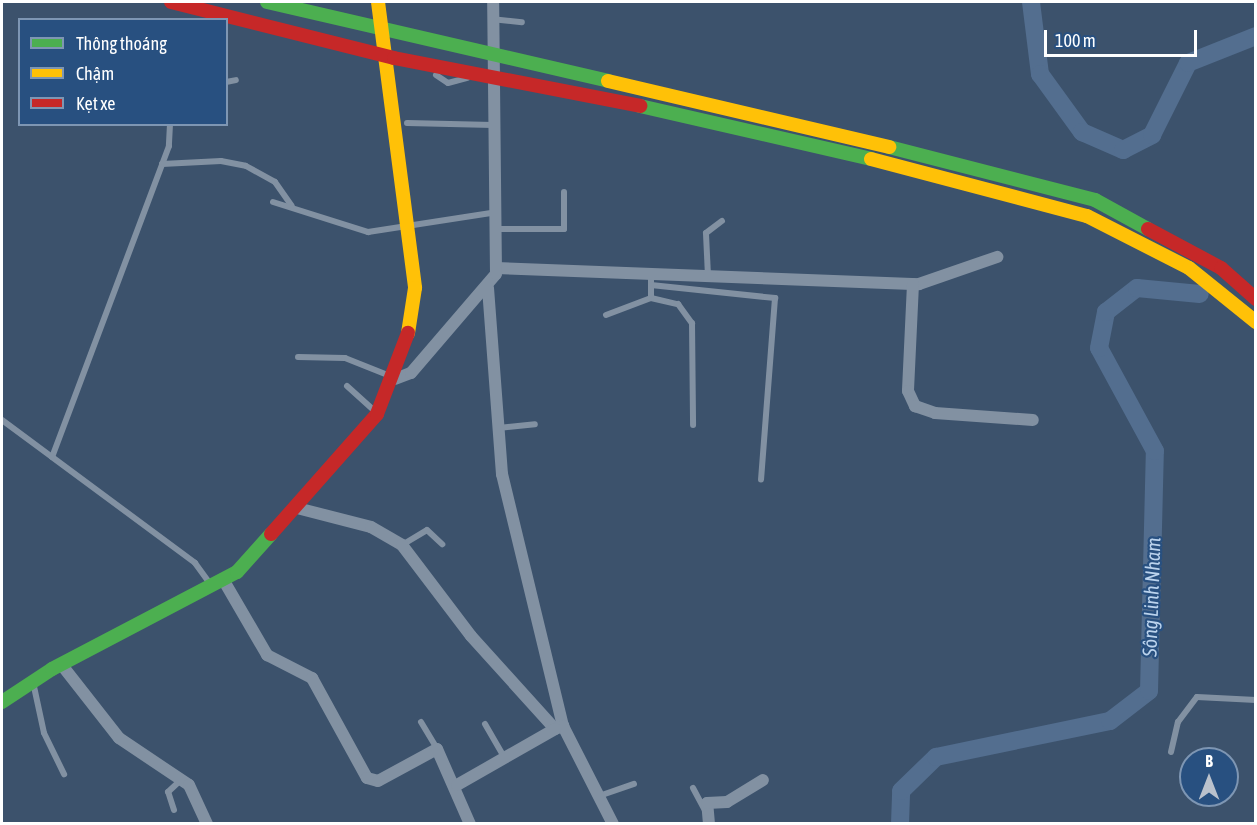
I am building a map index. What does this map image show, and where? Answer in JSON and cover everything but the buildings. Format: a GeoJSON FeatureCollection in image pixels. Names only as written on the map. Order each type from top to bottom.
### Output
{"type":"FeatureCollection","features":[{"type":"Feature","properties":{"kind":"main road"},"geometry":{"type":"LineString","coordinates":[[171,2],[381,55],[490,73],[1035,198],[1087,216],[1189,268],[1256,322]]}},
{"type":"Feature","properties":{"kind":"main road"},"geometry":{"type":"LineString","coordinates":[[267,2],[814,128],[1095,200],[1221,268],[1256,299]]}},
{"type":"Feature","properties":{"kind":"main road"},"geometry":{"type":"LineString","coordinates":[[2,702],[61,664],[218,584],[297,508],[377,414],[395,379],[415,288],[381,55],[378,2]]}},
{"type":"Feature","properties":{"kind":"street"},"geometry":{"type":"LineString","coordinates":[[395,379],[411,373],[488,288],[496,268],[498,229],[490,73],[490,19],[493,2]]}},
{"type":"Feature","properties":{"kind":"street"},"geometry":{"type":"LineString","coordinates":[[496,268],[651,280],[708,276],[913,284],[997,257]]}},
{"type":"Feature","properties":{"kind":"street"},"geometry":{"type":"LineString","coordinates":[[913,284],[908,391],[915,406],[935,413],[1033,420]]}},
{"type":"Feature","properties":{"kind":"street"},"geometry":{"type":"LineString","coordinates":[[488,288],[498,428],[509,510],[559,727]]}},
{"type":"Feature","properties":{"kind":"street"},"geometry":{"type":"LineString","coordinates":[[297,508],[371,527],[402,545],[471,636],[559,727],[612,824]]}},
{"type":"Feature","properties":{"kind":"street"},"geometry":{"type":"LineString","coordinates":[[218,584],[267,655],[312,678],[368,778],[378,781],[437,749],[457,785],[470,824]]}},
{"type":"Feature","properties":{"kind":"street"},"geometry":{"type":"LineString","coordinates":[[61,664],[125,743],[182,778],[207,824]]}},
{"type":"Feature","properties":{"kind":"street"},"geometry":{"type":"LineString","coordinates":[[457,785],[559,727]]}},
{"type":"Feature","properties":{"kind":"street"},"geometry":{"type":"LineString","coordinates":[[709,824],[704,809],[710,802],[731,801],[763,780]]}},
{"type":"Feature","properties":{"kind":"lane"},"geometry":{"type":"LineString","coordinates":[[490,19],[522,21]]}},
{"type":"Feature","properties":{"kind":"lane"},"geometry":{"type":"LineString","coordinates":[[436,75],[448,83],[490,73]]}},
{"type":"Feature","properties":{"kind":"lane"},"geometry":{"type":"LineString","coordinates":[[228,82],[236,80]]}},
{"type":"Feature","properties":{"kind":"lane"},"geometry":{"type":"LineString","coordinates":[[406,123],[493,125]]}},
{"type":"Feature","properties":{"kind":"lane"},"geometry":{"type":"LineString","coordinates":[[52,457],[162,164],[170,126]]}},
{"type":"Feature","properties":{"kind":"lane"},"geometry":{"type":"LineString","coordinates":[[162,164],[221,161],[246,166],[274,182],[292,206]]}},
{"type":"Feature","properties":{"kind":"lane"},"geometry":{"type":"LineString","coordinates":[[498,229],[564,229],[564,192]]}},
{"type":"Feature","properties":{"kind":"lane"},"geometry":{"type":"LineString","coordinates":[[273,202],[292,206],[355,230],[407,227],[497,212]]}},
{"type":"Feature","properties":{"kind":"lane"},"geometry":{"type":"LineString","coordinates":[[708,276],[706,233],[722,221]]}},
{"type":"Feature","properties":{"kind":"lane"},"geometry":{"type":"LineString","coordinates":[[651,298],[651,280],[775,298],[761,479]]}},
{"type":"Feature","properties":{"kind":"lane"},"geometry":{"type":"LineString","coordinates":[[606,315],[651,298],[678,304],[692,322],[693,425]]}},
{"type":"Feature","properties":{"kind":"lane"},"geometry":{"type":"LineString","coordinates":[[298,357],[345,358],[395,379]]}},
{"type":"Feature","properties":{"kind":"lane"},"geometry":{"type":"LineString","coordinates":[[347,386],[377,414]]}},
{"type":"Feature","properties":{"kind":"lane"},"geometry":{"type":"LineString","coordinates":[[2,420],[195,563],[218,584]]}},
{"type":"Feature","properties":{"kind":"lane"},"geometry":{"type":"LineString","coordinates":[[498,428],[535,424]]}},
{"type":"Feature","properties":{"kind":"lane"},"geometry":{"type":"LineString","coordinates":[[402,545],[427,530],[441,544]]}},
{"type":"Feature","properties":{"kind":"lane"},"geometry":{"type":"LineString","coordinates":[[33,681],[47,742],[64,774]]}},
{"type":"Feature","properties":{"kind":"lane"},"geometry":{"type":"LineString","coordinates":[[1171,753],[1178,722],[1197,697],[1256,700]]}},
{"type":"Feature","properties":{"kind":"lane"},"geometry":{"type":"LineString","coordinates":[[421,722],[437,749]]}},
{"type":"Feature","properties":{"kind":"lane"},"geometry":{"type":"LineString","coordinates":[[484,724],[505,758]]}},
{"type":"Feature","properties":{"kind":"lane"},"geometry":{"type":"LineString","coordinates":[[174,810],[168,792],[182,778]]}},
{"type":"Feature","properties":{"kind":"lane"},"geometry":{"type":"LineString","coordinates":[[599,797],[634,784]]}},
{"type":"Feature","properties":{"kind":"lane"},"geometry":{"type":"LineString","coordinates":[[693,788],[704,809]]}},
{"type":"Feature","properties":{"kind":"waterway","name":"Sông Linh Nham"},"geometry":{"type":"LineString","coordinates":[[1031,2],[1040,74],[1082,132],[1123,150],[1152,135],[1188,63],[1256,36]]}},
{"type":"Feature","properties":{"kind":"waterway","name":"Sông Linh Nham"},"geometry":{"type":"LineString","coordinates":[[900,824],[901,791],[936,757],[1110,721],[1149,691],[1155,451],[1099,348],[1106,312],[1137,288],[1200,294]]}},
{"type":"Feature","properties":{"kind":"traffic: fast"},"geometry":{"type":"LineString","coordinates":[[267,2],[608,81]]}},
{"type":"Feature","properties":{"kind":"traffic: fast"},"geometry":{"type":"LineString","coordinates":[[640,106],[871,159]]}},
{"type":"Feature","properties":{"kind":"traffic: fast"},"geometry":{"type":"LineString","coordinates":[[889,147],[1095,200],[1148,229]]}},
{"type":"Feature","properties":{"kind":"traffic: fast"},"geometry":{"type":"LineString","coordinates":[[2,702],[52,669],[237,572],[271,534]]}},
{"type":"Feature","properties":{"kind":"traffic: slow"},"geometry":{"type":"LineString","coordinates":[[378,2],[415,288],[408,333]]}},
{"type":"Feature","properties":{"kind":"traffic: slow"},"geometry":{"type":"LineString","coordinates":[[608,81],[889,147]]}},
{"type":"Feature","properties":{"kind":"traffic: slow"},"geometry":{"type":"LineString","coordinates":[[871,159],[1087,216],[1189,268],[1256,322]]}},
{"type":"Feature","properties":{"kind":"traffic: jam"},"geometry":{"type":"LineString","coordinates":[[171,2],[394,58],[640,106]]}},
{"type":"Feature","properties":{"kind":"traffic: jam"},"geometry":{"type":"LineString","coordinates":[[1148,229],[1221,268],[1256,299]]}},
{"type":"Feature","properties":{"kind":"traffic: jam"},"geometry":{"type":"LineString","coordinates":[[271,534],[377,414],[408,333]]}}]}
